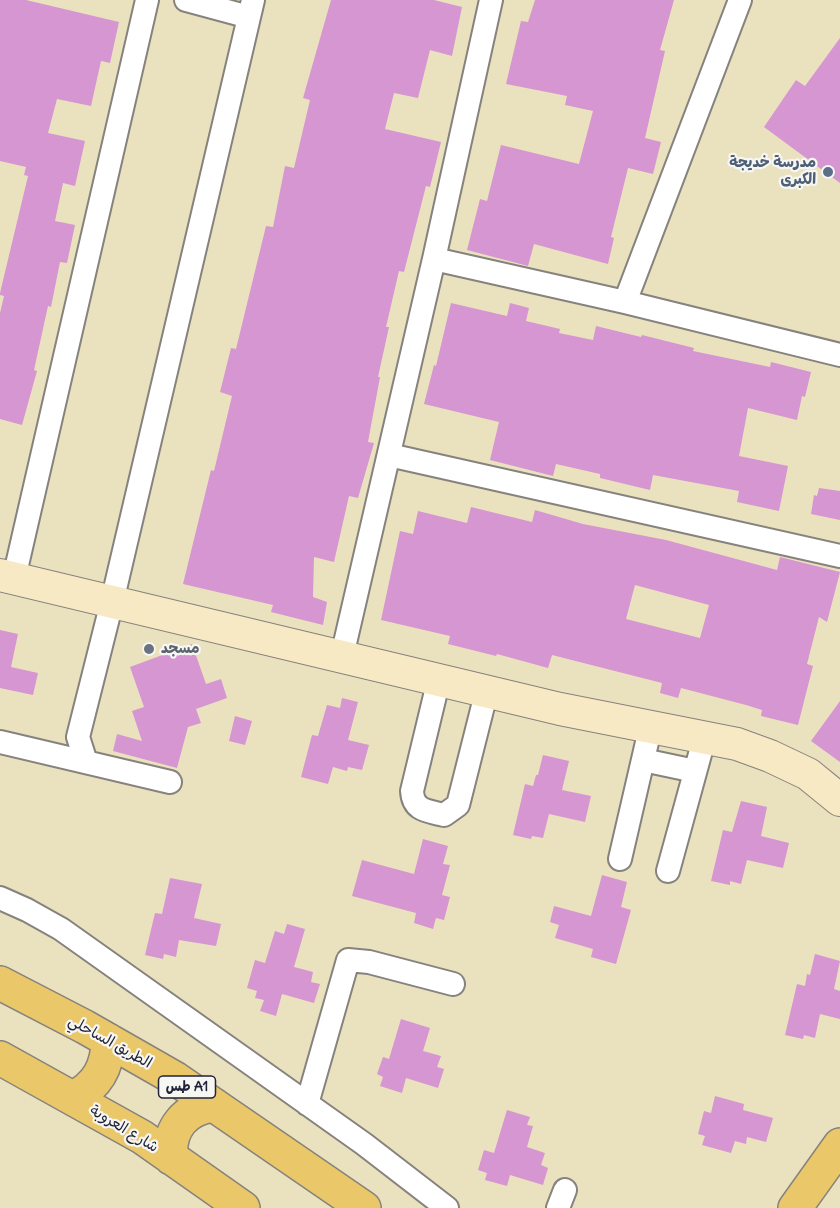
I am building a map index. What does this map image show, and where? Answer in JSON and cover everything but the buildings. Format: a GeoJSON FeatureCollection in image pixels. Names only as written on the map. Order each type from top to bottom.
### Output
{"type":"FeatureCollection","features":[{"type":"Feature","properties":{"kind":"main road","name":"الطريق الساحلي"},"geometry":{"type":"LineString","coordinates":[[0,983],[108,1040],[176,1080],[364,1208]]}},
{"type":"Feature","properties":{"kind":"main road"},"geometry":{"type":"LineString","coordinates":[[73,1098],[83,1093],[98,1077],[104,1066],[108,1040]]}},
{"type":"Feature","properties":{"kind":"main road","name":"شارع العروبة"},"geometry":{"type":"LineString","coordinates":[[0,1058],[142,1137],[243,1208]]}},
{"type":"Feature","properties":{"kind":"main road"},"geometry":{"type":"LineString","coordinates":[[171,1158],[171,1140],[178,1124],[194,1110],[214,1105]]}},
{"type":"Feature","properties":{"kind":"main road"},"geometry":{"type":"LineString","coordinates":[[795,1208],[840,1145]]}},
{"type":"Feature","properties":{"kind":"street"},"geometry":{"type":"LineString","coordinates":[[147,0],[7,576],[560,709],[651,725],[737,744],[808,774],[840,800]]}},
{"type":"Feature","properties":{"kind":"street"},"geometry":{"type":"LineString","coordinates":[[86,762],[78,737],[112,602],[251,9],[186,0]]}},
{"type":"Feature","properties":{"kind":"street"},"geometry":{"type":"LineString","coordinates":[[342,656],[434,259],[490,0]]}},
{"type":"Feature","properties":{"kind":"street"},"geometry":{"type":"LineString","coordinates":[[625,302],[740,0]]}},
{"type":"Feature","properties":{"kind":"street"},"geometry":{"type":"LineString","coordinates":[[434,259],[625,302],[840,355]]}},
{"type":"Feature","properties":{"kind":"street"},"geometry":{"type":"LineString","coordinates":[[389,455],[840,556]]}},
{"type":"Feature","properties":{"kind":"street"},"geometry":{"type":"LineString","coordinates":[[439,679],[412,791],[414,802],[422,810],[444,815],[458,805],[487,690]]}},
{"type":"Feature","properties":{"kind":"street"},"geometry":{"type":"LineString","coordinates":[[620,859],[651,725]]}},
{"type":"Feature","properties":{"kind":"street"},"geometry":{"type":"LineString","coordinates":[[668,871],[705,736]]}},
{"type":"Feature","properties":{"kind":"street"},"geometry":{"type":"LineString","coordinates":[[0,742],[170,782]]}},
{"type":"Feature","properties":{"kind":"street"},"geometry":{"type":"LineString","coordinates":[[643,760],[695,771]]}},
{"type":"Feature","properties":{"kind":"street"},"geometry":{"type":"LineString","coordinates":[[0,898],[61,929],[364,1144],[447,1208]]}},
{"type":"Feature","properties":{"kind":"street"},"geometry":{"type":"LineString","coordinates":[[307,1104],[348,960],[369,962],[453,984]]}},
{"type":"Feature","properties":{"kind":"place","name":"مدرسة خديجة الكبرى"},"geometry":{"type":"Point","coordinates":[828,172]}},
{"type":"Feature","properties":{"kind":"place","name":"مسجد"},"geometry":{"type":"Point","coordinates":[149,649]}}]}
